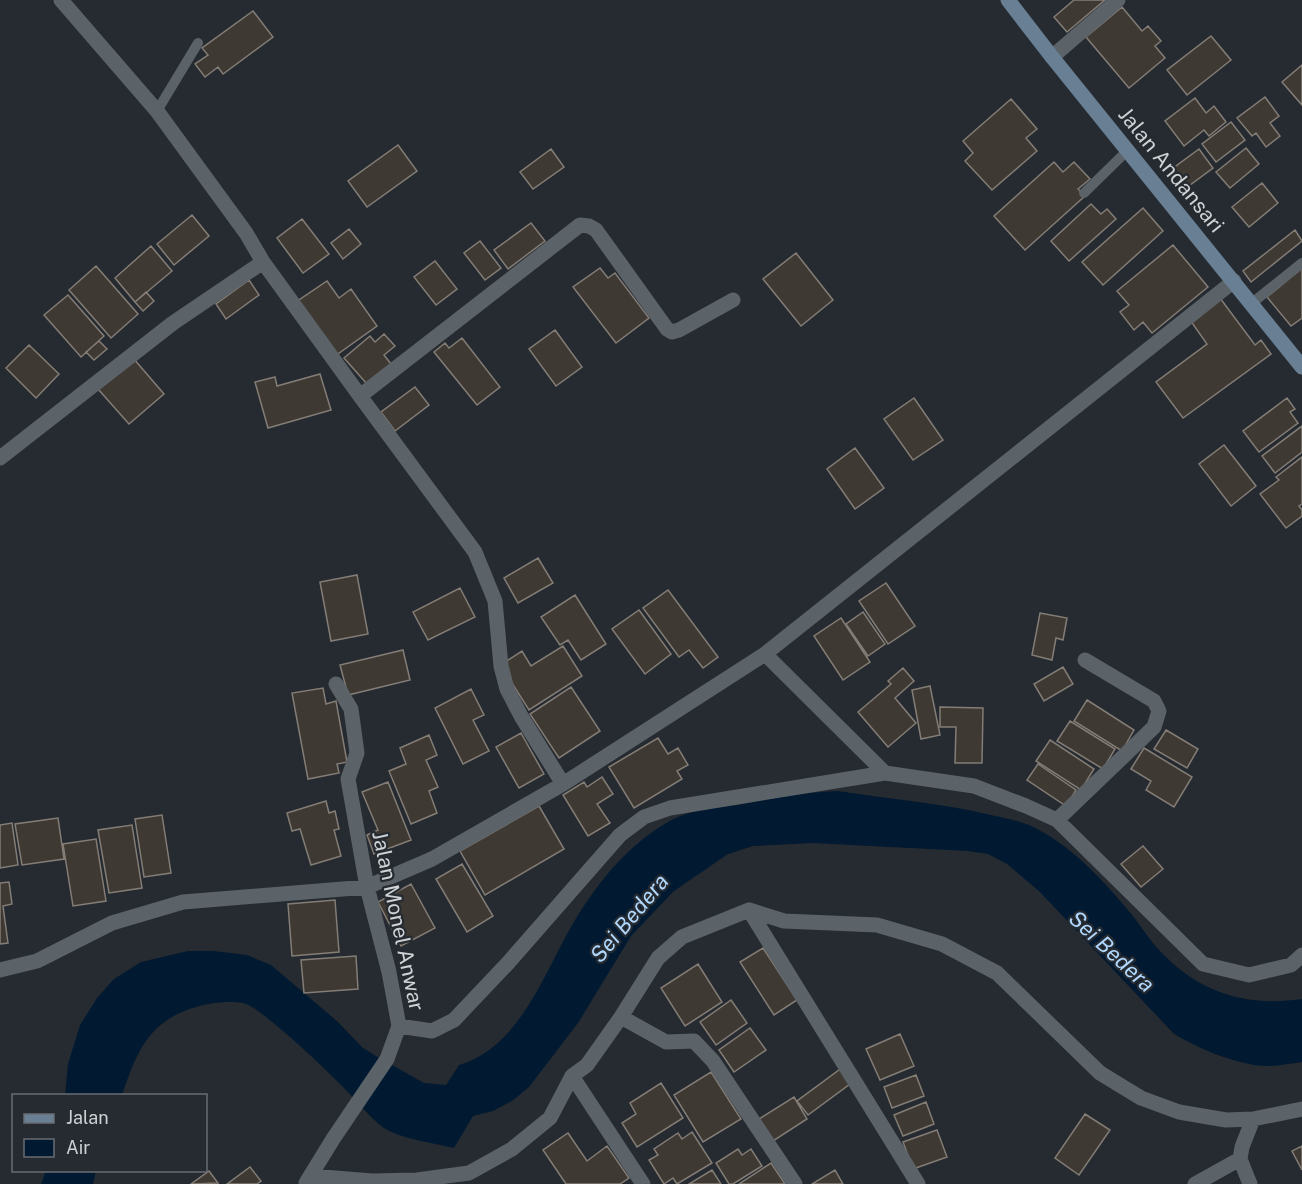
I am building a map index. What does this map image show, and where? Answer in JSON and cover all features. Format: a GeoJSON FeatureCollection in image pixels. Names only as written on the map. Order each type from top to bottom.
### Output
{"type":"FeatureCollection","features":[{"type":"Feature","properties":{"kind":"street"},"geometry":{"type":"LineString","coordinates":[[61,0],[157,111],[246,233],[263,262],[475,552],[495,601],[501,666],[507,689],[563,784]]}},
{"type":"Feature","properties":{"kind":"street","name":"Jalan Andansari"},"geometry":{"type":"LineString","coordinates":[[1008,0],[1302,367]]}},
{"type":"Feature","properties":{"kind":"street"},"geometry":{"type":"LineString","coordinates":[[1052,57],[1118,0]]}},
{"type":"Feature","properties":{"kind":"street"},"geometry":{"type":"LineString","coordinates":[[360,396],[580,225],[596,230],[672,332],[733,300]]}},
{"type":"Feature","properties":{"kind":"street"},"geometry":{"type":"LineString","coordinates":[[0,458],[173,323],[263,262]]}},
{"type":"Feature","properties":{"kind":"street"},"geometry":{"type":"LineString","coordinates":[[0,970],[37,961],[112,923],[183,902],[367,886],[432,859],[563,784],[765,654],[1234,281]]}},
{"type":"Feature","properties":{"kind":"street"},"geometry":{"type":"LineString","coordinates":[[765,654],[885,773]]}},
{"type":"Feature","properties":{"kind":"street"},"geometry":{"type":"LineString","coordinates":[[1057,820],[1154,728],[1159,711],[1154,701],[1085,660]]}},
{"type":"Feature","properties":{"kind":"street","name":"Jalan Monel Anwar"},"geometry":{"type":"LineString","coordinates":[[308,1180],[387,1059],[399,1026],[389,972],[367,886],[348,779],[357,753],[351,709],[336,684]]}},
{"type":"Feature","properties":{"kind":"street"},"geometry":{"type":"LineString","coordinates":[[399,1026],[432,1031],[454,1020],[508,963],[620,835],[644,817],[670,808],[885,773],[974,786],[1057,820],[1203,963],[1249,975],[1291,965],[1302,955]]}},
{"type":"Feature","properties":{"kind":"street"},"geometry":{"type":"LineString","coordinates":[[749,910],[918,1184]]}},
{"type":"Feature","properties":{"kind":"street"},"geometry":{"type":"LineString","coordinates":[[308,1180],[417,1180],[469,1173],[512,1149],[550,1118],[572,1076],[587,1065],[658,958],[682,937],[749,910],[784,921],[878,925],[942,944],[997,973],[1100,1073],[1141,1098],[1179,1112],[1226,1120],[1254,1119],[1302,1109]]}},
{"type":"Feature","properties":{"kind":"street"},"geometry":{"type":"LineString","coordinates":[[621,1017],[666,1042],[694,1041],[713,1061],[795,1184]]}},
{"type":"Feature","properties":{"kind":"street"},"geometry":{"type":"LineString","coordinates":[[572,1076],[643,1184]]}},
{"type":"Feature","properties":{"kind":"street"},"geometry":{"type":"LineString","coordinates":[[1250,1184],[1240,1159],[1242,1147],[1254,1119]]}},
{"type":"Feature","properties":{"kind":"street"},"geometry":{"type":"LineString","coordinates":[[1195,1184],[1240,1159]]}},
{"type":"Feature","properties":{"kind":"lane"},"geometry":{"type":"LineString","coordinates":[[157,111],[198,43]]}},
{"type":"Feature","properties":{"kind":"lane"},"geometry":{"type":"LineString","coordinates":[[1084,193],[1128,150]]}},
{"type":"Feature","properties":{"kind":"lane"},"geometry":{"type":"LineString","coordinates":[[1252,303],[1302,263]]}},
{"type":"Feature","properties":{"kind":"water","name":"Sei Bedera"},"geometry":{"type":"Polygon","coordinates":[[[838,791],[972,811],[1028,824],[1052,837],[1098,876],[1161,952],[1192,978],[1225,994],[1243,998],[1262,1001],[1302,999],[1302,1062],[1266,1066],[1244,1063],[1212,1053],[1174,1034],[1040,892],[1007,864],[988,854],[813,843],[753,846],[728,854],[674,891],[631,936],[578,1023],[529,1087],[512,1101],[493,1111],[473,1116],[454,1148],[390,1132],[369,1115],[346,1090],[285,1033],[258,1011],[246,1004],[234,1002],[221,1002],[180,1013],[155,1030],[139,1052],[122,1094],[65,1094],[68,1064],[80,1025],[97,998],[114,979],[141,962],[188,951],[247,955],[271,965],[338,1022],[363,1048],[424,1083],[446,1085],[459,1065],[481,1056],[499,1042],[515,1024],[529,1004],[575,920],[594,891],[627,853],[640,842],[668,822],[695,812],[838,791]]]}},
{"type":"Feature","properties":{"kind":"water"},"geometry":{"type":"Polygon","coordinates":[[[45,1172],[96,1172],[93,1184],[41,1184],[45,1172]]]}},
{"type":"Feature","properties":{"kind":"building"},"geometry":{"type":"Polygon","coordinates":[[[1074,0],[1105,0],[1067,32],[1054,17],[1074,0]]]}},
{"type":"Feature","properties":{"kind":"building"},"geometry":{"type":"Polygon","coordinates":[[[1122,7],[1142,31],[1148,26],[1161,41],[1155,46],[1165,58],[1129,88],[1086,37],[1122,7]]]}},
{"type":"Feature","properties":{"kind":"building"},"geometry":{"type":"Polygon","coordinates":[[[253,11],[273,37],[223,74],[218,67],[205,77],[195,64],[208,55],[202,48],[253,11]]]}},
{"type":"Feature","properties":{"kind":"building"},"geometry":{"type":"Polygon","coordinates":[[[1211,36],[1231,60],[1187,95],[1167,70],[1211,36]]]}},
{"type":"Feature","properties":{"kind":"building"},"geometry":{"type":"Polygon","coordinates":[[[1302,65],[1302,105],[1282,82],[1302,65]]]}},
{"type":"Feature","properties":{"kind":"building"},"geometry":{"type":"Polygon","coordinates":[[[1265,97],[1279,116],[1270,123],[1280,136],[1266,147],[1256,133],[1252,136],[1237,118],[1265,97]]]}},
{"type":"Feature","properties":{"kind":"building"},"geometry":{"type":"Polygon","coordinates":[[[1195,98],[1206,113],[1214,106],[1226,122],[1209,136],[1204,130],[1184,146],[1165,121],[1195,98]]]}},
{"type":"Feature","properties":{"kind":"building"},"geometry":{"type":"Polygon","coordinates":[[[1011,99],[1037,129],[1026,138],[1037,151],[992,190],[965,161],[973,153],[963,141],[1011,99]]]}},
{"type":"Feature","properties":{"kind":"building"},"geometry":{"type":"Polygon","coordinates":[[[1231,122],[1245,140],[1216,162],[1202,144],[1231,122]]]}},
{"type":"Feature","properties":{"kind":"building"},"geometry":{"type":"Polygon","coordinates":[[[398,145],[417,171],[367,207],[348,181],[398,145]]]}},
{"type":"Feature","properties":{"kind":"building"},"geometry":{"type":"Polygon","coordinates":[[[1246,148],[1259,164],[1230,188],[1216,172],[1246,148]]]}},
{"type":"Feature","properties":{"kind":"building"},"geometry":{"type":"Polygon","coordinates":[[[551,149],[564,167],[533,189],[520,172],[551,149]]]}},
{"type":"Feature","properties":{"kind":"building"},"geometry":{"type":"Polygon","coordinates":[[[1199,149],[1213,168],[1186,188],[1172,169],[1199,149]]]}},
{"type":"Feature","properties":{"kind":"building"},"geometry":{"type":"Polygon","coordinates":[[[1054,162],[1063,172],[1074,162],[1090,179],[1078,189],[1085,196],[1025,250],[994,216],[1054,162]]]}},
{"type":"Feature","properties":{"kind":"building"},"geometry":{"type":"Polygon","coordinates":[[[1262,183],[1278,203],[1249,227],[1232,207],[1262,183]]]}},
{"type":"Feature","properties":{"kind":"building"},"geometry":{"type":"Polygon","coordinates":[[[1091,204],[1101,214],[1107,209],[1116,219],[1069,261],[1051,241],[1091,204]]]}},
{"type":"Feature","properties":{"kind":"building"},"geometry":{"type":"Polygon","coordinates":[[[1143,208],[1163,231],[1103,285],[1082,262],[1143,208]]]}},
{"type":"Feature","properties":{"kind":"building"},"geometry":{"type":"Polygon","coordinates":[[[192,215],[209,236],[174,265],[157,244],[192,215]]]}},
{"type":"Feature","properties":{"kind":"building"},"geometry":{"type":"Polygon","coordinates":[[[302,219],[329,254],[303,273],[277,238],[302,219]]]}},
{"type":"Feature","properties":{"kind":"building"},"geometry":{"type":"Polygon","coordinates":[[[531,223],[545,241],[508,269],[494,250],[531,223]]]}},
{"type":"Feature","properties":{"kind":"building"},"geometry":{"type":"Polygon","coordinates":[[[349,229],[361,244],[343,259],[331,243],[349,229]]]}},
{"type":"Feature","properties":{"kind":"building"},"geometry":{"type":"Polygon","coordinates":[[[1295,230],[1302,241],[1251,282],[1243,271],[1295,230]]]}},
{"type":"Feature","properties":{"kind":"building"},"geometry":{"type":"Polygon","coordinates":[[[480,241],[501,268],[485,280],[464,253],[480,241]]]}},
{"type":"Feature","properties":{"kind":"building"},"geometry":{"type":"Polygon","coordinates":[[[1173,245],[1208,287],[1152,333],[1143,322],[1134,330],[1120,312],[1129,305],[1117,291],[1173,245]]]}},
{"type":"Feature","properties":{"kind":"building"},"geometry":{"type":"Polygon","coordinates":[[[151,246],[172,271],[135,302],[115,278],[151,246]]]}},
{"type":"Feature","properties":{"kind":"building"},"geometry":{"type":"Polygon","coordinates":[[[796,253],[833,300],[801,326],[763,279],[796,253]]]}},
{"type":"Feature","properties":{"kind":"building"},"geometry":{"type":"Polygon","coordinates":[[[435,261],[457,289],[436,305],[414,277],[435,261]]]}},
{"type":"Feature","properties":{"kind":"building"},"geometry":{"type":"Polygon","coordinates":[[[96,266],[138,314],[111,338],[69,290],[96,266]]]}},
{"type":"Feature","properties":{"kind":"building"},"geometry":{"type":"Polygon","coordinates":[[[600,268],[608,278],[615,273],[649,318],[616,343],[573,287],[600,268]]]}},
{"type":"Feature","properties":{"kind":"building"},"geometry":{"type":"Polygon","coordinates":[[[1302,268],[1302,318],[1291,326],[1267,297],[1302,268]]]}},
{"type":"Feature","properties":{"kind":"building"},"geometry":{"type":"Polygon","coordinates":[[[249,280],[259,295],[226,319],[216,304],[249,280]]]}},
{"type":"Feature","properties":{"kind":"building"},"geometry":{"type":"Polygon","coordinates":[[[327,281],[339,298],[351,289],[377,326],[335,356],[296,302],[327,281]]]}},
{"type":"Feature","properties":{"kind":"building"},"geometry":{"type":"Polygon","coordinates":[[[146,292],[154,301],[143,311],[135,302],[146,292]]]}},
{"type":"Feature","properties":{"kind":"building"},"geometry":{"type":"Polygon","coordinates":[[[68,295],[104,336],[81,357],[44,315],[68,295]]]}},
{"type":"Feature","properties":{"kind":"building"},"geometry":{"type":"Polygon","coordinates":[[[1220,298],[1255,345],[1261,340],[1271,354],[1183,418],[1156,382],[1207,344],[1190,320],[1220,298]]]}},
{"type":"Feature","properties":{"kind":"building"},"geometry":{"type":"Polygon","coordinates":[[[555,330],[582,367],[556,386],[529,349],[555,330]]]}},
{"type":"Feature","properties":{"kind":"building"},"geometry":{"type":"Polygon","coordinates":[[[384,334],[395,346],[384,355],[391,364],[367,384],[344,358],[370,336],[375,342],[384,334]]]}},
{"type":"Feature","properties":{"kind":"building"},"geometry":{"type":"Polygon","coordinates":[[[462,338],[500,387],[477,405],[434,352],[445,343],[449,348],[462,338]]]}},
{"type":"Feature","properties":{"kind":"building"},"geometry":{"type":"Polygon","coordinates":[[[99,341],[107,349],[94,360],[86,352],[99,341]]]}},
{"type":"Feature","properties":{"kind":"building"},"geometry":{"type":"Polygon","coordinates":[[[29,345],[59,374],[36,398],[6,368],[29,345]]]}},
{"type":"Feature","properties":{"kind":"building"},"geometry":{"type":"Polygon","coordinates":[[[133,358],[164,394],[129,424],[98,389],[133,358]]]}},
{"type":"Feature","properties":{"kind":"building"},"geometry":{"type":"Polygon","coordinates":[[[320,374],[331,410],[268,428],[255,382],[275,377],[277,386],[320,374]]]}},
{"type":"Feature","properties":{"kind":"building"},"geometry":{"type":"Polygon","coordinates":[[[415,387],[429,405],[395,431],[381,412],[415,387]]]}},
{"type":"Feature","properties":{"kind":"building"},"geometry":{"type":"Polygon","coordinates":[[[914,398],[943,440],[913,460],[884,419],[914,398]]]}},
{"type":"Feature","properties":{"kind":"building"},"geometry":{"type":"Polygon","coordinates":[[[1287,398],[1295,409],[1290,412],[1298,423],[1259,452],[1243,431],[1287,398]]]}},
{"type":"Feature","properties":{"kind":"building"},"geometry":{"type":"Polygon","coordinates":[[[1302,426],[1302,452],[1275,473],[1262,456],[1302,426]]]}},
{"type":"Feature","properties":{"kind":"building"},"geometry":{"type":"Polygon","coordinates":[[[1224,445],[1256,486],[1231,506],[1199,464],[1224,445]]]}},
{"type":"Feature","properties":{"kind":"building"},"geometry":{"type":"Polygon","coordinates":[[[855,448],[884,488],[855,509],[827,469],[855,448]]]}},
{"type":"Feature","properties":{"kind":"building"},"geometry":{"type":"Polygon","coordinates":[[[1302,457],[1302,504],[1299,506],[1302,516],[1286,528],[1260,494],[1279,480],[1276,477],[1302,457]]]}},
{"type":"Feature","properties":{"kind":"building"},"geometry":{"type":"Polygon","coordinates":[[[538,558],[553,583],[518,603],[504,578],[538,558]]]}},
{"type":"Feature","properties":{"kind":"building"},"geometry":{"type":"Polygon","coordinates":[[[357,575],[368,634],[331,641],[320,582],[357,575]]]}},
{"type":"Feature","properties":{"kind":"building"},"geometry":{"type":"Polygon","coordinates":[[[886,583],[915,626],[888,644],[859,601],[886,583]]]}},
{"type":"Feature","properties":{"kind":"building"},"geometry":{"type":"Polygon","coordinates":[[[460,588],[475,617],[428,640],[413,612],[460,588]]]}},
{"type":"Feature","properties":{"kind":"building"},"geometry":{"type":"Polygon","coordinates":[[[668,590],[718,657],[703,668],[689,650],[679,657],[643,608],[668,590]]]}},
{"type":"Feature","properties":{"kind":"building"},"geometry":{"type":"Polygon","coordinates":[[[575,595],[606,644],[581,660],[568,640],[560,645],[541,617],[575,595]]]}},
{"type":"Feature","properties":{"kind":"building"},"geometry":{"type":"Polygon","coordinates":[[[639,610],[671,654],[645,674],[612,629],[639,610]]]}},
{"type":"Feature","properties":{"kind":"building"},"geometry":{"type":"Polygon","coordinates":[[[863,612],[885,644],[868,656],[846,624],[863,612]]]}},
{"type":"Feature","properties":{"kind":"building"},"geometry":{"type":"Polygon","coordinates":[[[1040,613],[1067,618],[1063,640],[1056,638],[1052,660],[1032,655],[1040,613]]]}},
{"type":"Feature","properties":{"kind":"building"},"geometry":{"type":"Polygon","coordinates":[[[841,618],[870,662],[843,680],[814,636],[841,618]]]}},
{"type":"Feature","properties":{"kind":"building"},"geometry":{"type":"Polygon","coordinates":[[[563,646],[582,676],[529,710],[502,664],[522,651],[531,666],[563,646]]]}},
{"type":"Feature","properties":{"kind":"building"},"geometry":{"type":"Polygon","coordinates":[[[403,650],[410,680],[348,695],[340,665],[403,650]]]}},
{"type":"Feature","properties":{"kind":"building"},"geometry":{"type":"Polygon","coordinates":[[[1063,667],[1073,684],[1044,701],[1034,684],[1063,667]]]}},
{"type":"Feature","properties":{"kind":"building"},"geometry":{"type":"Polygon","coordinates":[[[903,668],[914,681],[895,698],[916,723],[888,747],[858,712],[891,684],[888,681],[903,668]]]}},
{"type":"Feature","properties":{"kind":"building"},"geometry":{"type":"Polygon","coordinates":[[[930,686],[940,735],[921,739],[912,690],[930,686]]]}},
{"type":"Feature","properties":{"kind":"building"},"geometry":{"type":"Polygon","coordinates":[[[571,687],[600,731],[559,758],[530,714],[571,687]]]}},
{"type":"Feature","properties":{"kind":"building"},"geometry":{"type":"Polygon","coordinates":[[[323,688],[326,704],[336,701],[347,762],[337,764],[339,773],[308,779],[292,693],[323,688]]]}},
{"type":"Feature","properties":{"kind":"building"},"geometry":{"type":"Polygon","coordinates":[[[471,689],[484,715],[473,720],[489,751],[463,764],[435,708],[471,689]]]}},
{"type":"Feature","properties":{"kind":"building"},"geometry":{"type":"Polygon","coordinates":[[[1087,700],[1134,730],[1122,751],[1074,721],[1087,700]]]}},
{"type":"Feature","properties":{"kind":"building"},"geometry":{"type":"Polygon","coordinates":[[[940,707],[983,708],[982,763],[955,763],[956,727],[940,727],[940,707]]]}},
{"type":"Feature","properties":{"kind":"building"},"geometry":{"type":"Polygon","coordinates":[[[1070,721],[1115,749],[1103,769],[1057,741],[1070,721]]]}},
{"type":"Feature","properties":{"kind":"building"},"geometry":{"type":"Polygon","coordinates":[[[1166,730],[1198,749],[1187,768],[1154,749],[1166,730]]]}},
{"type":"Feature","properties":{"kind":"building"},"geometry":{"type":"Polygon","coordinates":[[[521,733],[544,774],[519,788],[496,747],[521,733]]]}},
{"type":"Feature","properties":{"kind":"building"},"geometry":{"type":"Polygon","coordinates":[[[429,735],[437,755],[426,760],[438,787],[429,791],[437,813],[411,824],[389,771],[406,764],[400,748],[429,735]]]}},
{"type":"Feature","properties":{"kind":"building"},"geometry":{"type":"Polygon","coordinates":[[[658,738],[668,754],[678,748],[688,765],[677,771],[682,779],[634,808],[609,767],[658,738]]]}},
{"type":"Feature","properties":{"kind":"building"},"geometry":{"type":"Polygon","coordinates":[[[1050,740],[1094,769],[1081,790],[1036,761],[1050,740]]]}},
{"type":"Feature","properties":{"kind":"building"},"geometry":{"type":"Polygon","coordinates":[[[1144,748],[1192,777],[1174,807],[1146,790],[1151,781],[1131,769],[1144,748]]]}},
{"type":"Feature","properties":{"kind":"building"},"geometry":{"type":"Polygon","coordinates":[[[1038,764],[1076,790],[1066,806],[1027,780],[1038,764]]]}},
{"type":"Feature","properties":{"kind":"building"},"geometry":{"type":"Polygon","coordinates":[[[602,777],[613,794],[597,804],[610,823],[588,836],[563,795],[584,782],[587,787],[602,777]]]}},
{"type":"Feature","properties":{"kind":"building"},"geometry":{"type":"Polygon","coordinates":[[[388,782],[411,840],[374,854],[367,835],[378,830],[362,792],[388,782]]]}},
{"type":"Feature","properties":{"kind":"building"},"geometry":{"type":"Polygon","coordinates":[[[326,801],[329,813],[335,811],[339,829],[334,830],[341,856],[311,865],[300,829],[292,831],[287,813],[326,801]]]}},
{"type":"Feature","properties":{"kind":"building"},"geometry":{"type":"Polygon","coordinates":[[[539,806],[564,849],[485,895],[460,851],[539,806]]]}},
{"type":"Feature","properties":{"kind":"building"},"geometry":{"type":"Polygon","coordinates":[[[162,815],[171,873],[144,877],[135,819],[162,815]]]}},
{"type":"Feature","properties":{"kind":"building"},"geometry":{"type":"Polygon","coordinates":[[[58,818],[64,859],[22,865],[15,824],[58,818]]]}},
{"type":"Feature","properties":{"kind":"building"},"geometry":{"type":"Polygon","coordinates":[[[12,823],[18,865],[0,868],[0,825],[12,823]]]}},
{"type":"Feature","properties":{"kind":"building"},"geometry":{"type":"Polygon","coordinates":[[[132,825],[142,888],[109,893],[98,830],[132,825]]]}},
{"type":"Feature","properties":{"kind":"building"},"geometry":{"type":"Polygon","coordinates":[[[96,839],[106,901],[73,906],[63,844],[96,839]]]}},
{"type":"Feature","properties":{"kind":"building"},"geometry":{"type":"Polygon","coordinates":[[[1143,846],[1163,869],[1141,887],[1121,864],[1143,846]]]}},
{"type":"Feature","properties":{"kind":"building"},"geometry":{"type":"Polygon","coordinates":[[[462,864],[493,916],[467,932],[436,879],[462,864]]]}},
{"type":"Feature","properties":{"kind":"building"},"geometry":{"type":"Polygon","coordinates":[[[9,882],[12,904],[3,906],[8,943],[0,944],[0,883],[9,882]]]}},
{"type":"Feature","properties":{"kind":"building"},"geometry":{"type":"Polygon","coordinates":[[[411,884],[435,928],[401,946],[378,902],[411,884]]]}},
{"type":"Feature","properties":{"kind":"building"},"geometry":{"type":"Polygon","coordinates":[[[335,900],[339,952],[292,956],[288,904],[335,900]]]}},
{"type":"Feature","properties":{"kind":"building"},"geometry":{"type":"Polygon","coordinates":[[[763,948],[797,1000],[774,1015],[740,962],[763,948]]]}},
{"type":"Feature","properties":{"kind":"building"},"geometry":{"type":"Polygon","coordinates":[[[356,956],[358,989],[304,993],[301,960],[356,956]]]}},
{"type":"Feature","properties":{"kind":"building"},"geometry":{"type":"Polygon","coordinates":[[[698,964],[722,1002],[685,1026],[661,988],[698,964]]]}},
{"type":"Feature","properties":{"kind":"building"},"geometry":{"type":"Polygon","coordinates":[[[731,1000],[747,1023],[716,1045],[700,1022],[731,1000]]]}},
{"type":"Feature","properties":{"kind":"building"},"geometry":{"type":"Polygon","coordinates":[[[750,1028],[766,1050],[734,1072],[719,1050],[750,1028]]]}},
{"type":"Feature","properties":{"kind":"building"},"geometry":{"type":"Polygon","coordinates":[[[900,1034],[914,1066],[880,1080],[866,1049],[900,1034]]]}},
{"type":"Feature","properties":{"kind":"building"},"geometry":{"type":"Polygon","coordinates":[[[843,1067],[854,1081],[808,1115],[797,1101],[843,1067]]]}},
{"type":"Feature","properties":{"kind":"building"},"geometry":{"type":"Polygon","coordinates":[[[711,1072],[741,1119],[703,1142],[674,1095],[711,1072]]]}},
{"type":"Feature","properties":{"kind":"building"},"geometry":{"type":"Polygon","coordinates":[[[916,1075],[924,1096],[892,1108],[884,1087],[916,1075]]]}},
{"type":"Feature","properties":{"kind":"building"},"geometry":{"type":"Polygon","coordinates":[[[661,1083],[683,1118],[637,1147],[622,1123],[636,1114],[630,1103],[661,1083]]]}},
{"type":"Feature","properties":{"kind":"building"},"geometry":{"type":"Polygon","coordinates":[[[794,1097],[807,1119],[773,1141],[759,1119],[794,1097]]]}},
{"type":"Feature","properties":{"kind":"building"},"geometry":{"type":"Polygon","coordinates":[[[926,1102],[934,1124],[903,1136],[894,1115],[926,1102]]]}},
{"type":"Feature","properties":{"kind":"building"},"geometry":{"type":"Polygon","coordinates":[[[1085,1114],[1110,1130],[1079,1175],[1055,1158],[1085,1114]]]}},
{"type":"Feature","properties":{"kind":"building"},"geometry":{"type":"Polygon","coordinates":[[[937,1130],[947,1157],[913,1169],[903,1142],[937,1130]]]}},
{"type":"Feature","properties":{"kind":"building"},"geometry":{"type":"Polygon","coordinates":[[[692,1132],[712,1163],[677,1184],[673,1178],[664,1184],[649,1160],[658,1155],[654,1149],[678,1133],[682,1139],[692,1132]]]}},
{"type":"Feature","properties":{"kind":"building"},"geometry":{"type":"Polygon","coordinates":[[[568,1133],[587,1161],[607,1146],[629,1178],[620,1184],[566,1184],[543,1150],[568,1133]]]}},
{"type":"Feature","properties":{"kind":"building"},"geometry":{"type":"Polygon","coordinates":[[[1302,1146],[1302,1170],[1292,1151],[1302,1146]]]}},
{"type":"Feature","properties":{"kind":"building"},"geometry":{"type":"Polygon","coordinates":[[[738,1149],[742,1155],[751,1149],[762,1166],[733,1184],[729,1184],[716,1163],[738,1149]]]}},
{"type":"Feature","properties":{"kind":"building"},"geometry":{"type":"Polygon","coordinates":[[[771,1163],[785,1184],[739,1184],[771,1163]]]}},
{"type":"Feature","properties":{"kind":"building"},"geometry":{"type":"Polygon","coordinates":[[[250,1167],[261,1181],[257,1184],[227,1184],[250,1167]]]}},
{"type":"Feature","properties":{"kind":"building"},"geometry":{"type":"Polygon","coordinates":[[[712,1170],[721,1184],[689,1184],[712,1170]]]}},
{"type":"Feature","properties":{"kind":"building"},"geometry":{"type":"Polygon","coordinates":[[[835,1170],[843,1184],[812,1184],[835,1170]]]}},
{"type":"Feature","properties":{"kind":"building"},"geometry":{"type":"Polygon","coordinates":[[[209,1171],[218,1183],[191,1184],[209,1171]]]}}]}
